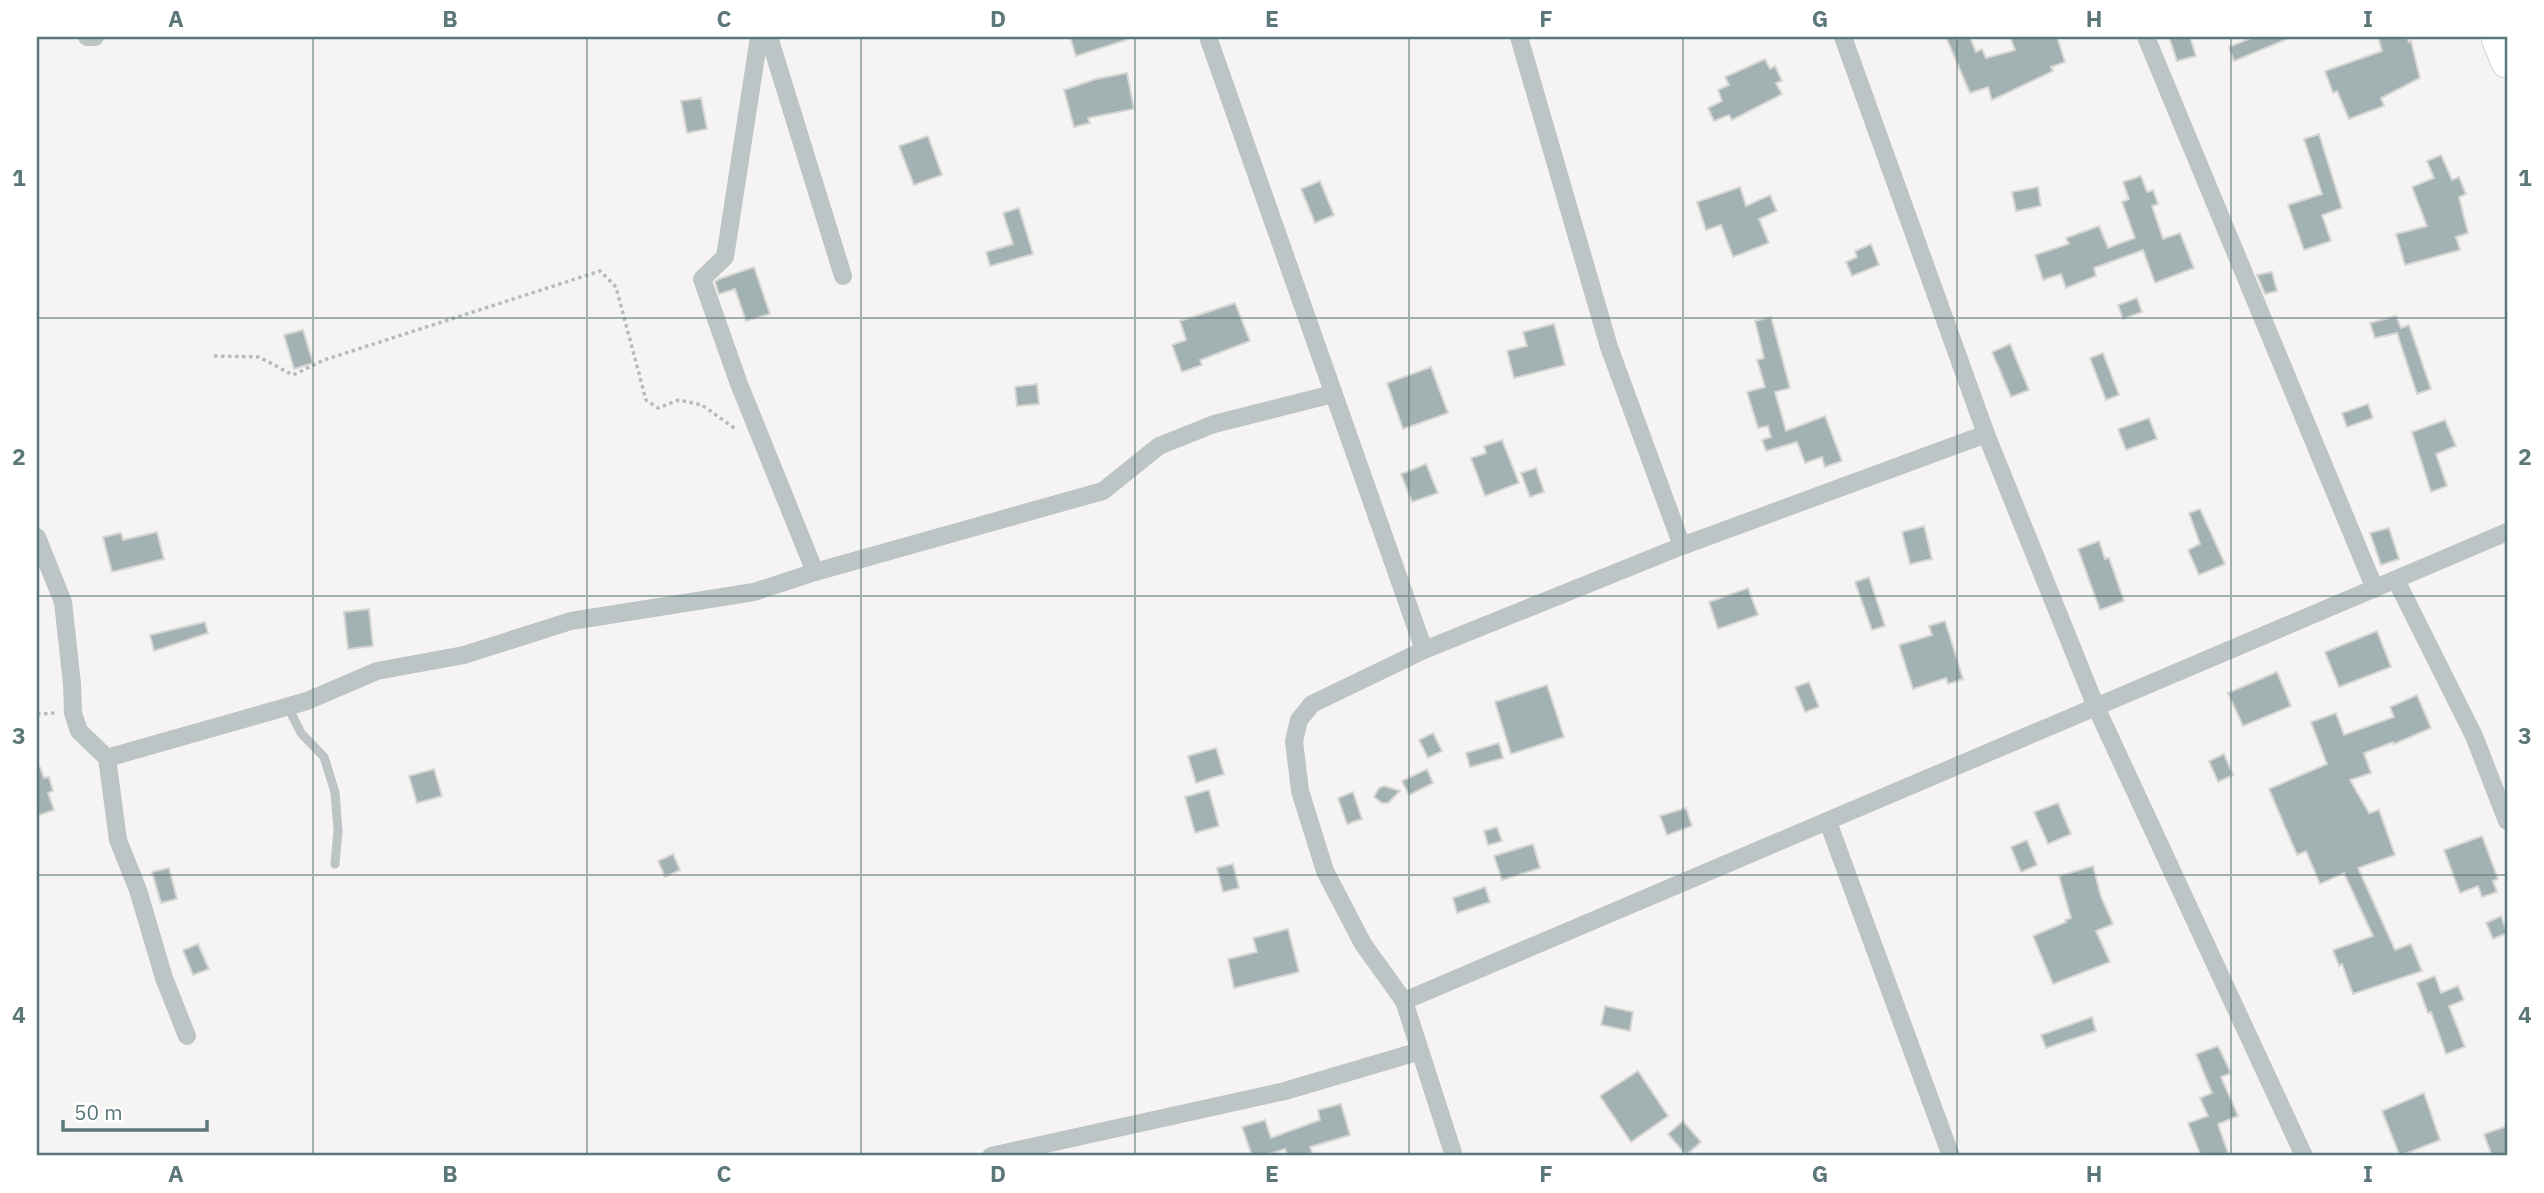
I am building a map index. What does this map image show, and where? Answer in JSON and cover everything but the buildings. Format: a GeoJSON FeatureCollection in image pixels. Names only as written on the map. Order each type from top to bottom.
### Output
{"type":"FeatureCollection","features":[{"type":"Feature","properties":{"kind":"highway"},"geometry":{"type":"LineString","coordinates":[[2497,37],[2507,62]]}},
{"type":"Feature","properties":{"kind":"street"},"geometry":{"type":"LineString","coordinates":[[87,37],[95,37]]}},
{"type":"Feature","properties":{"kind":"street"},"geometry":{"type":"LineString","coordinates":[[759,37],[725,257],[702,279],[738,384],[815,572]]}},
{"type":"Feature","properties":{"kind":"street"},"geometry":{"type":"LineString","coordinates":[[769,37],[843,276]]}},
{"type":"Feature","properties":{"kind":"street"},"geometry":{"type":"LineString","coordinates":[[1208,37],[1424,650]]}},
{"type":"Feature","properties":{"kind":"street"},"geometry":{"type":"LineString","coordinates":[[1519,37],[1609,347],[1682,546]]}},
{"type":"Feature","properties":{"kind":"street"},"geometry":{"type":"LineString","coordinates":[[1843,37],[1986,434],[2096,707],[2304,1156]]}},
{"type":"Feature","properties":{"kind":"street"},"geometry":{"type":"LineString","coordinates":[[2146,37],[2375,589]]}},
{"type":"Feature","properties":{"kind":"street"},"geometry":{"type":"LineString","coordinates":[[107,758],[307,701],[377,671],[464,655],[571,621],[754,593],[815,572],[1103,491],[1159,446],[1214,424],[1333,394]]}},
{"type":"Feature","properties":{"kind":"street"},"geometry":{"type":"LineString","coordinates":[[1454,1156],[1404,1001],[1363,944],[1325,871],[1300,791],[1294,741],[1299,720],[1312,704],[1424,650],[1682,546],[1986,434]]}},
{"type":"Feature","properties":{"kind":"street"},"geometry":{"type":"LineString","coordinates":[[1404,1001],[2507,532]]}},
{"type":"Feature","properties":{"kind":"street"},"geometry":{"type":"LineString","coordinates":[[37,537],[63,602],[73,713],[79,731],[107,758],[118,840],[138,890],[164,978],[187,1036]]}},
{"type":"Feature","properties":{"kind":"street"},"geometry":{"type":"LineString","coordinates":[[2396,580],[2474,736],[2507,821]]}},
{"type":"Feature","properties":{"kind":"street"},"geometry":{"type":"LineString","coordinates":[[1829,822],[1951,1156]]}},
{"type":"Feature","properties":{"kind":"street"},"geometry":{"type":"LineString","coordinates":[[991,1156],[1285,1091],[1420,1051]]}},
{"type":"Feature","properties":{"kind":"lane"},"geometry":{"type":"LineString","coordinates":[[288,707],[301,733],[324,757],[335,792],[338,831],[335,864]]}},
{"type":"Feature","properties":{"kind":"path"},"geometry":{"type":"LineString","coordinates":[[214,356],[259,357],[293,375],[324,360],[600,271],[616,287],[646,400],[658,408],[680,400],[702,405],[767,452]]}}]}
